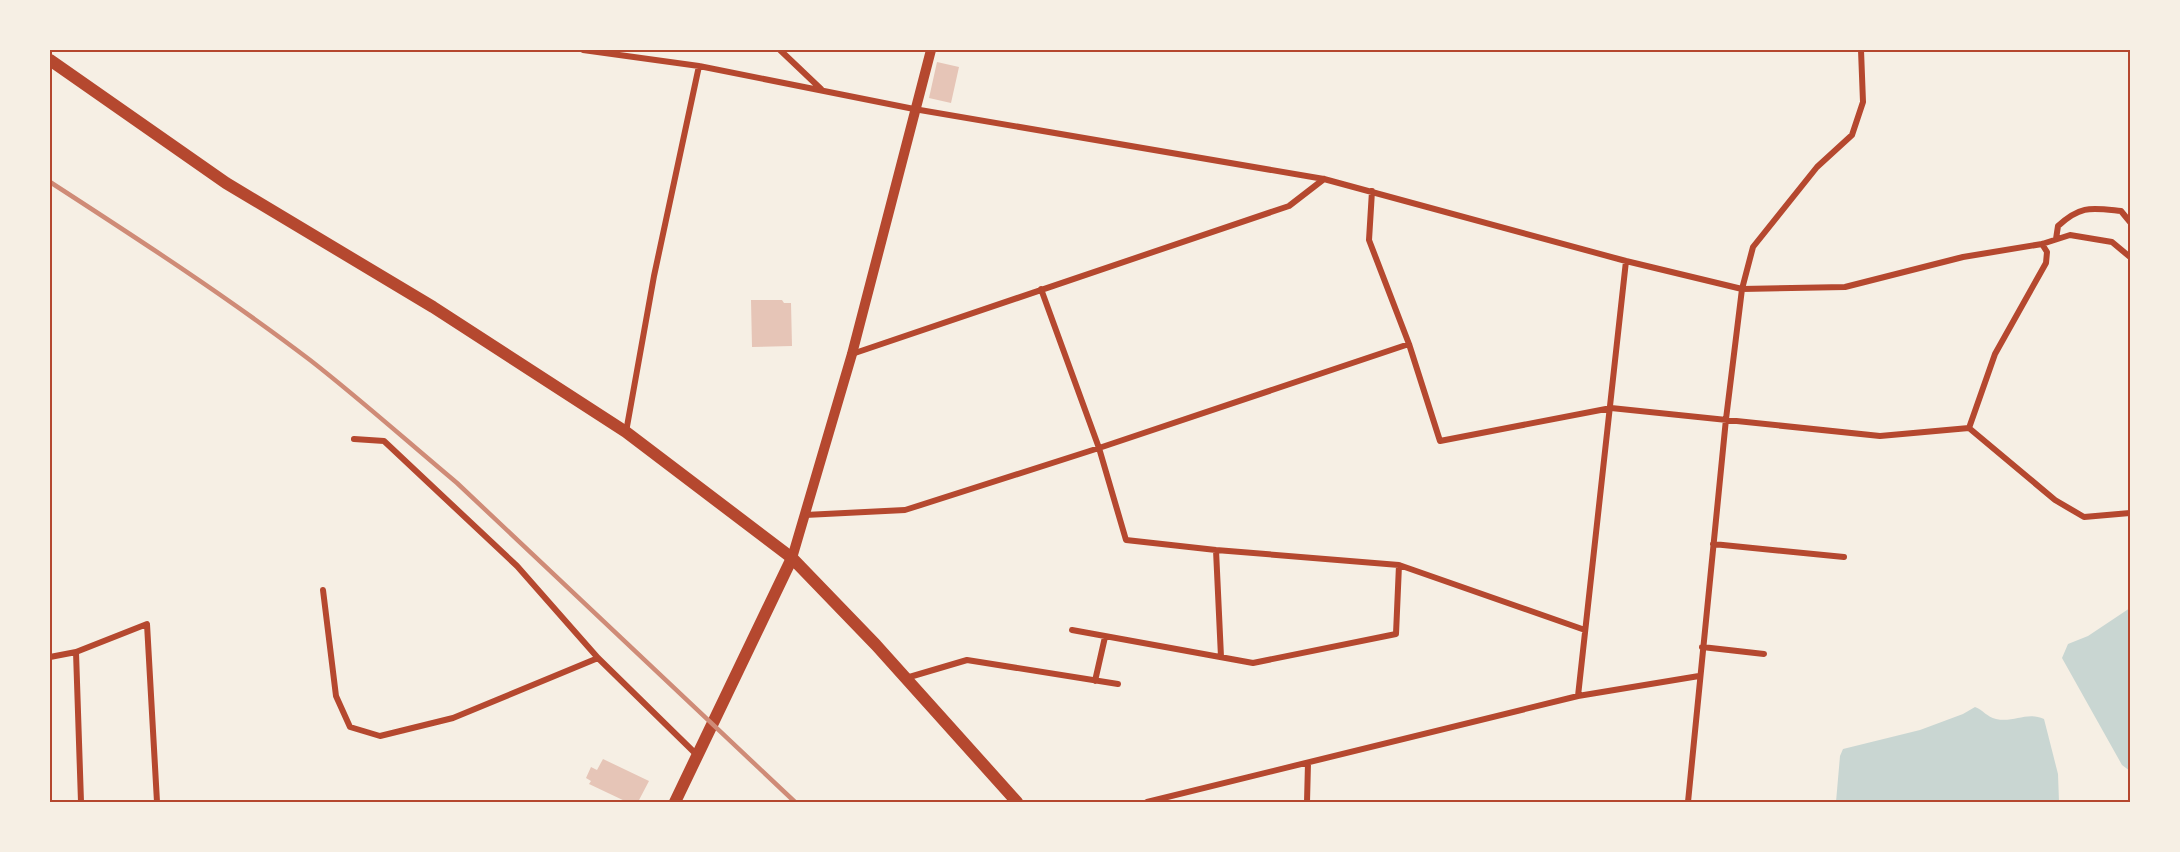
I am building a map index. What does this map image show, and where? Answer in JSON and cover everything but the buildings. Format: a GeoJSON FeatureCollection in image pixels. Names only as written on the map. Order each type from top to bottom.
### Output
{"type":"FeatureCollection","features":[{"type":"Feature","properties":{"kind":"main road"},"geometry":{"type":"LineString","coordinates":[[675,802],[792,558],[852,354],[931,50]]}},
{"type":"Feature","properties":{"kind":"main road"},"geometry":{"type":"LineString","coordinates":[[50,60],[226,183],[433,307],[626,432],[792,558],[906,678],[1017,802]]}},
{"type":"Feature","properties":{"kind":"street"},"geometry":{"type":"LineString","coordinates":[[583,50],[699,66],[914,109],[1324,179],[1372,190],[1626,261],[1742,289],[1845,287],[1963,257],[2042,244],[2070,235],[2112,242],[2130,257]]}},
{"type":"Feature","properties":{"kind":"street"},"geometry":{"type":"LineString","coordinates":[[780,50],[822,90]]}},
{"type":"Feature","properties":{"kind":"street"},"geometry":{"type":"LineString","coordinates":[[1688,802],[1726,419],[1742,289],[1753,248],[1817,167],[1852,135],[1863,102],[1861,50]]}},
{"type":"Feature","properties":{"kind":"street"},"geometry":{"type":"LineString","coordinates":[[626,432],[654,276],[699,66]]}},
{"type":"Feature","properties":{"kind":"street"},"geometry":{"type":"LineString","coordinates":[[852,354],[1289,206],[1324,179]]}},
{"type":"Feature","properties":{"kind":"street"},"geometry":{"type":"LineString","coordinates":[[1372,190],[1369,240],[1409,344],[1440,441],[1611,408],[1880,436],[1969,428],[2055,500],[2084,517],[2130,513]]}},
{"type":"Feature","properties":{"kind":"street"},"geometry":{"type":"LineString","coordinates":[[2056,239],[2058,226],[2074,211],[2088,208],[2121,211],[2130,222]]}},
{"type":"Feature","properties":{"kind":"street"},"geometry":{"type":"LineString","coordinates":[[1969,428],[1995,354],[2046,263],[2047,252],[2042,244]]}},
{"type":"Feature","properties":{"kind":"street"},"geometry":{"type":"LineString","coordinates":[[1578,696],[1626,261]]}},
{"type":"Feature","properties":{"kind":"street"},"geometry":{"type":"LineString","coordinates":[[1041,289],[1099,448],[1126,540],[1399,565],[1585,630]]}},
{"type":"Feature","properties":{"kind":"street"},"geometry":{"type":"LineString","coordinates":[[805,515],[905,510],[1099,448],[1409,344]]}},
{"type":"Feature","properties":{"kind":"street"},"geometry":{"type":"LineString","coordinates":[[354,439],[384,441],[517,567],[598,658],[699,756]]}},
{"type":"Feature","properties":{"kind":"street"},"geometry":{"type":"LineString","coordinates":[[1713,544],[1844,557]]}},
{"type":"Feature","properties":{"kind":"street"},"geometry":{"type":"LineString","coordinates":[[1216,550],[1221,657]]}},
{"type":"Feature","properties":{"kind":"street"},"geometry":{"type":"LineString","coordinates":[[1072,630],[1253,663],[1396,634],[1399,565]]}},
{"type":"Feature","properties":{"kind":"street"},"geometry":{"type":"LineString","coordinates":[[323,590],[336,696],[350,727],[381,736],[453,718],[598,658]]}},
{"type":"Feature","properties":{"kind":"street"},"geometry":{"type":"LineString","coordinates":[[50,657],[76,652],[147,624],[157,802]]}},
{"type":"Feature","properties":{"kind":"street"},"geometry":{"type":"LineString","coordinates":[[1095,681],[1105,637]]}},
{"type":"Feature","properties":{"kind":"street"},"geometry":{"type":"LineString","coordinates":[[1702,647],[1764,654]]}},
{"type":"Feature","properties":{"kind":"street"},"geometry":{"type":"LineString","coordinates":[[76,652],[81,802]]}},
{"type":"Feature","properties":{"kind":"street"},"geometry":{"type":"LineString","coordinates":[[906,678],[967,660],[1118,684]]}},
{"type":"Feature","properties":{"kind":"street"},"geometry":{"type":"LineString","coordinates":[[1147,802],[1578,696],[1699,676]]}},
{"type":"Feature","properties":{"kind":"street"},"geometry":{"type":"LineString","coordinates":[[1307,802],[1308,763]]}},
{"type":"Feature","properties":{"kind":"shaded area"},"geometry":{"type":"Polygon","coordinates":[[[2130,608],[2130,771],[2122,765],[2062,658],[2068,644],[2088,636],[2130,608]]]}},
{"type":"Feature","properties":{"kind":"shaded area"},"geometry":{"type":"Polygon","coordinates":[[[1975,707],[1996,719],[2009,720],[2032,716],[2044,719],[2058,774],[2059,802],[1836,802],[1840,756],[1843,749],[1920,730],[1963,714],[1975,707]]]}},
{"type":"Feature","properties":{"kind":"railway"},"geometry":{"type":"LineString","coordinates":[[50,182],[214,291],[278,336],[347,390],[457,483],[795,802]]}}]}
